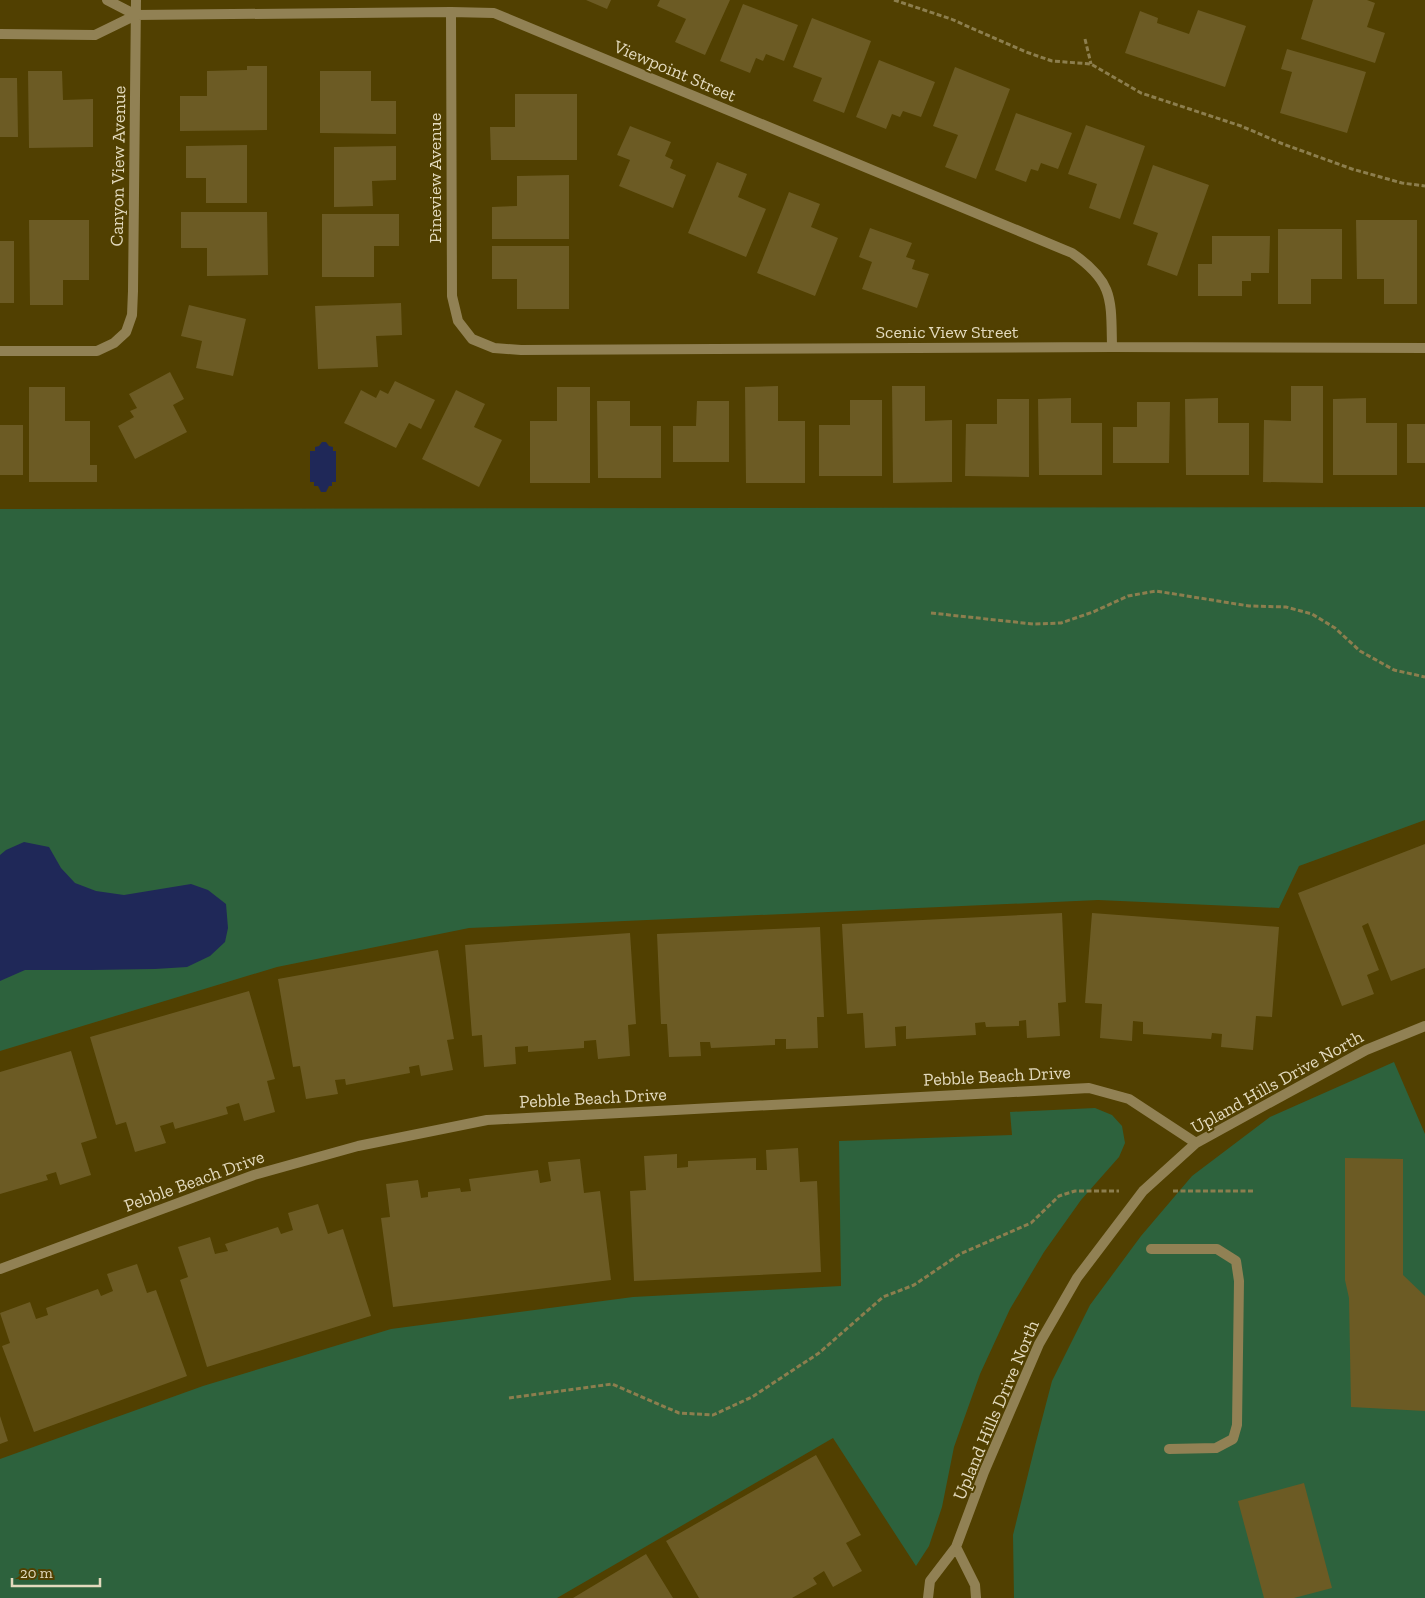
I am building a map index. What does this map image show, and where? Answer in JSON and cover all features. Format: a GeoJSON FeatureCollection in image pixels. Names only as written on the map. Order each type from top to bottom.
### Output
{"type":"FeatureCollection","features":[{"type":"Feature","properties":{"kind":"street","name":"Viewpoint Street"},"geometry":{"type":"LineString","coordinates":[[107,0],[136,15]]}},
{"type":"Feature","properties":{"kind":"street","name":"Canyon View Avenue"},"geometry":{"type":"LineString","coordinates":[[0,351],[97,350],[114,343],[126,332],[132,315],[133,291],[136,0]]}},
{"type":"Feature","properties":{"kind":"street","name":"Pineview Avenue"},"geometry":{"type":"LineString","coordinates":[[451,12],[452,296],[458,322],[472,339]]}},
{"type":"Feature","properties":{"kind":"street","name":"Viewpoint Street"},"geometry":{"type":"LineString","coordinates":[[0,34],[95,35],[136,15],[494,13],[1072,253],[1089,265],[1101,278],[1109,294],[1112,311],[1112,347]]}},
{"type":"Feature","properties":{"kind":"street","name":"Scenic View Street"},"geometry":{"type":"LineString","coordinates":[[472,339],[494,348],[521,350],[1112,347],[1425,348]]}},
{"type":"Feature","properties":{"kind":"street","name":"Upland Hills Drive North"},"geometry":{"type":"LineString","coordinates":[[928,1598],[930,1581],[956,1547],[984,1472],[1039,1344],[1077,1278],[1143,1191],[1196,1142],[1366,1050],[1425,1026]]}},
{"type":"Feature","properties":{"kind":"street","name":"Pebble Beach Drive"},"geometry":{"type":"LineString","coordinates":[[0,1269],[254,1174],[358,1146],[487,1120],[1089,1088],[1128,1099],[1196,1142]]}},
{"type":"Feature","properties":{"kind":"street"},"geometry":{"type":"LineString","coordinates":[[1151,1249],[1217,1249],[1236,1261],[1239,1281],[1237,1425],[1233,1439],[1216,1448],[1169,1449]]}},
{"type":"Feature","properties":{"kind":"street"},"geometry":{"type":"LineString","coordinates":[[956,1547],[975,1585],[976,1598]]}},
{"type":"Feature","properties":{"kind":"path"},"geometry":{"type":"LineString","coordinates":[[894,0],[951,19],[1026,52],[1052,61],[1091,64],[1141,93],[1241,126],[1283,144],[1352,169],[1402,183],[1425,186]]}},
{"type":"Feature","properties":{"kind":"path"},"geometry":{"type":"LineString","coordinates":[[1085,39],[1091,64]]}},
{"type":"Feature","properties":{"kind":"path"},"geometry":{"type":"LineString","coordinates":[[931,613],[1033,624],[1061,623],[1093,612],[1128,596],[1156,591],[1249,606],[1286,607],[1312,614],[1335,628],[1360,651],[1394,670],[1425,677]]}},
{"type":"Feature","properties":{"kind":"path"},"geometry":{"type":"LineString","coordinates":[[509,1398],[612,1384],[679,1412],[712,1415],[752,1396],[819,1353],[884,1297],[914,1284],[960,1254],[1031,1223],[1059,1196],[1075,1191],[1253,1192]]}},
{"type":"Feature","properties":{"kind":"green space"},"geometry":{"type":"Polygon","coordinates":[[[1425,507],[1425,820],[1299,866],[1279,908],[1098,900],[469,928],[277,967],[0,1051],[0,509],[1425,507]]]}},
{"type":"Feature","properties":{"kind":"green space"},"geometry":{"type":"Polygon","coordinates":[[[1394,1062],[1425,1134],[1425,1598],[1014,1598],[1013,1535],[1035,1446],[1052,1381],[1090,1305],[1141,1236],[1192,1176],[1270,1117],[1394,1062]]]}},
{"type":"Feature","properties":{"kind":"green space"},"geometry":{"type":"Polygon","coordinates":[[[1095,1108],[1112,1115],[1122,1126],[1125,1143],[1119,1157],[1081,1200],[1044,1252],[1010,1309],[980,1374],[954,1447],[942,1507],[929,1546],[916,1566],[833,1438],[557,1598],[0,1598],[0,1459],[203,1386],[391,1329],[633,1297],[841,1286],[839,1141],[1012,1135],[1010,1112],[1095,1108]]]}},
{"type":"Feature","properties":{"kind":"water"},"geometry":{"type":"Polygon","coordinates":[[[322,442],[326,442],[329,446],[333,447],[333,451],[336,451],[336,482],[332,482],[332,486],[329,486],[326,492],[321,492],[318,486],[314,486],[314,482],[310,482],[310,451],[315,451],[315,447],[319,446],[322,442]]]}},
{"type":"Feature","properties":{"kind":"water"},"geometry":{"type":"Polygon","coordinates":[[[24,842],[49,847],[61,868],[75,883],[96,891],[124,895],[191,884],[208,890],[226,904],[228,928],[225,942],[210,956],[187,967],[25,970],[0,981],[0,855],[6,850],[24,842]]]}},
{"type":"Feature","properties":{"kind":"building"},"geometry":{"type":"Polygon","coordinates":[[[586,0],[611,0],[607,9],[586,0]]]}},
{"type":"Feature","properties":{"kind":"building"},"geometry":{"type":"Polygon","coordinates":[[[660,0],[730,0],[705,55],[675,42],[686,19],[657,6],[660,0]]]}},
{"type":"Feature","properties":{"kind":"building"},"geometry":{"type":"Polygon","coordinates":[[[1313,0],[1367,0],[1375,3],[1367,27],[1385,33],[1375,63],[1301,39],[1313,0]]]}},
{"type":"Feature","properties":{"kind":"building"},"geometry":{"type":"Polygon","coordinates":[[[743,4],[798,25],[784,61],[766,54],[763,61],[756,58],[750,73],[720,61],[743,4]]]}},
{"type":"Feature","properties":{"kind":"building"},"geometry":{"type":"Polygon","coordinates":[[[1198,10],[1246,26],[1225,87],[1125,53],[1140,11],[1158,18],[1157,23],[1189,34],[1198,10]]]}},
{"type":"Feature","properties":{"kind":"building"},"geometry":{"type":"Polygon","coordinates":[[[812,18],[871,41],[844,113],[813,101],[822,78],[793,67],[812,18]]]}},
{"type":"Feature","properties":{"kind":"building"},"geometry":{"type":"Polygon","coordinates":[[[1287,49],[1366,72],[1347,133],[1280,113],[1292,72],[1281,69],[1287,49]]]}},
{"type":"Feature","properties":{"kind":"building"},"geometry":{"type":"Polygon","coordinates":[[[879,60],[935,82],[921,117],[903,111],[900,117],[892,114],[886,129],[856,117],[879,60]]]}},
{"type":"Feature","properties":{"kind":"building"},"geometry":{"type":"Polygon","coordinates":[[[247,66],[267,66],[267,130],[180,131],[180,96],[207,96],[207,71],[247,70],[247,66]]]}},
{"type":"Feature","properties":{"kind":"building"},"geometry":{"type":"Polygon","coordinates":[[[955,67],[1010,89],[976,179],[945,167],[958,135],[933,126],[955,67]]]}},
{"type":"Feature","properties":{"kind":"building"},"geometry":{"type":"Polygon","coordinates":[[[28,71],[62,71],[63,100],[93,99],[93,147],[29,148],[28,71]]]}},
{"type":"Feature","properties":{"kind":"building"},"geometry":{"type":"Polygon","coordinates":[[[320,71],[371,71],[371,101],[396,101],[396,134],[320,133],[320,71]]]}},
{"type":"Feature","properties":{"kind":"building"},"geometry":{"type":"Polygon","coordinates":[[[0,78],[17,78],[18,137],[0,137],[0,78]]]}},
{"type":"Feature","properties":{"kind":"building"},"geometry":{"type":"Polygon","coordinates":[[[515,94],[577,94],[577,160],[491,160],[490,127],[515,127],[515,94]]]}},
{"type":"Feature","properties":{"kind":"building"},"geometry":{"type":"Polygon","coordinates":[[[1016,113],[1072,133],[1058,169],[1041,163],[1038,171],[1031,169],[1026,182],[995,170],[1016,113]]]}},
{"type":"Feature","properties":{"kind":"building"},"geometry":{"type":"Polygon","coordinates":[[[1086,125],[1145,146],[1120,219],[1089,208],[1097,184],[1068,174],[1086,125]]]}},
{"type":"Feature","properties":{"kind":"building"},"geometry":{"type":"Polygon","coordinates":[[[630,126],[671,142],[665,156],[673,160],[670,168],[686,175],[673,208],[619,186],[630,160],[617,155],[630,126]]]}},
{"type":"Feature","properties":{"kind":"building"},"geometry":{"type":"Polygon","coordinates":[[[247,145],[247,203],[206,203],[206,178],[186,178],[186,146],[247,145]]]}},
{"type":"Feature","properties":{"kind":"building"},"geometry":{"type":"Polygon","coordinates":[[[396,146],[396,180],[372,181],[373,206],[334,207],[334,147],[396,146]]]}},
{"type":"Feature","properties":{"kind":"building"},"geometry":{"type":"Polygon","coordinates":[[[717,162],[747,174],[738,197],[766,209],[746,257],[688,233],[717,162]]]}},
{"type":"Feature","properties":{"kind":"building"},"geometry":{"type":"Polygon","coordinates":[[[1153,165],[1209,185],[1177,276],[1147,265],[1158,233],[1133,224],[1153,165]]]}},
{"type":"Feature","properties":{"kind":"building"},"geometry":{"type":"Polygon","coordinates":[[[569,175],[569,239],[492,239],[492,207],[517,206],[517,176],[569,175]]]}},
{"type":"Feature","properties":{"kind":"building"},"geometry":{"type":"Polygon","coordinates":[[[789,192],[820,204],[811,227],[838,238],[815,296],[757,273],[789,192]]]}},
{"type":"Feature","properties":{"kind":"building"},"geometry":{"type":"Polygon","coordinates":[[[181,212],[267,212],[268,275],[207,276],[207,248],[181,248],[181,212]]]}},
{"type":"Feature","properties":{"kind":"building"},"geometry":{"type":"Polygon","coordinates":[[[322,214],[399,214],[399,246],[374,246],[374,277],[322,277],[322,214]]]}},
{"type":"Feature","properties":{"kind":"building"},"geometry":{"type":"Polygon","coordinates":[[[29,220],[89,220],[89,280],[63,280],[63,305],[30,305],[29,220]]]}},
{"type":"Feature","properties":{"kind":"building"},"geometry":{"type":"Polygon","coordinates":[[[1356,220],[1417,220],[1417,304],[1384,304],[1384,279],[1357,279],[1356,220]]]}},
{"type":"Feature","properties":{"kind":"building"},"geometry":{"type":"Polygon","coordinates":[[[870,228],[912,243],[906,257],[915,260],[912,269],[929,274],[917,308],[862,289],[872,262],[859,257],[870,228]]]}},
{"type":"Feature","properties":{"kind":"building"},"geometry":{"type":"Polygon","coordinates":[[[1278,229],[1342,229],[1342,279],[1311,279],[1311,304],[1278,304],[1278,229]]]}},
{"type":"Feature","properties":{"kind":"building"},"geometry":{"type":"Polygon","coordinates":[[[1212,236],[1270,236],[1269,273],[1251,273],[1251,281],[1242,281],[1242,296],[1198,296],[1198,264],[1212,264],[1212,236]]]}},
{"type":"Feature","properties":{"kind":"building"},"geometry":{"type":"Polygon","coordinates":[[[0,241],[14,241],[14,303],[0,303],[0,241]]]}},
{"type":"Feature","properties":{"kind":"building"},"geometry":{"type":"Polygon","coordinates":[[[492,246],[569,246],[569,309],[517,309],[517,279],[492,279],[492,246]]]}},
{"type":"Feature","properties":{"kind":"building"},"geometry":{"type":"Polygon","coordinates":[[[401,303],[402,335],[376,336],[378,367],[318,369],[315,306],[401,303]]]}},
{"type":"Feature","properties":{"kind":"building"},"geometry":{"type":"Polygon","coordinates":[[[189,305],[246,319],[233,376],[196,368],[202,341],[181,336],[189,305]]]}},
{"type":"Feature","properties":{"kind":"building"},"geometry":{"type":"Polygon","coordinates":[[[170,372],[184,399],[173,405],[187,432],[135,459],[118,426],[134,417],[130,411],[137,408],[129,394],[170,372]]]}},
{"type":"Feature","properties":{"kind":"building"},"geometry":{"type":"Polygon","coordinates":[[[395,381],[435,400],[421,429],[409,423],[396,448],[344,423],[361,390],[376,398],[380,390],[388,394],[395,381]]]}},
{"type":"Feature","properties":{"kind":"building"},"geometry":{"type":"Polygon","coordinates":[[[778,386],[778,421],[805,421],[805,483],[746,483],[745,387],[778,386]]]}},
{"type":"Feature","properties":{"kind":"building"},"geometry":{"type":"Polygon","coordinates":[[[892,386],[925,386],[925,421],[952,420],[952,482],[893,483],[892,386]]]}},
{"type":"Feature","properties":{"kind":"building"},"geometry":{"type":"Polygon","coordinates":[[[1291,386],[1323,386],[1323,483],[1263,482],[1264,420],[1291,421],[1291,386]]]}},
{"type":"Feature","properties":{"kind":"building"},"geometry":{"type":"Polygon","coordinates":[[[29,387],[65,387],[65,421],[90,421],[90,465],[97,465],[97,482],[29,482],[29,387]]]}},
{"type":"Feature","properties":{"kind":"building"},"geometry":{"type":"Polygon","coordinates":[[[557,387],[590,387],[590,483],[530,483],[530,421],[557,421],[557,387]]]}},
{"type":"Feature","properties":{"kind":"building"},"geometry":{"type":"Polygon","coordinates":[[[456,390],[485,404],[474,427],[502,440],[479,487],[422,459],[456,390]]]}},
{"type":"Feature","properties":{"kind":"building"},"geometry":{"type":"Polygon","coordinates":[[[1071,398],[1071,423],[1102,423],[1102,475],[1039,475],[1038,399],[1071,398]]]}},
{"type":"Feature","properties":{"kind":"building"},"geometry":{"type":"Polygon","coordinates":[[[1218,398],[1218,423],[1249,423],[1249,475],[1186,475],[1185,399],[1218,398]]]}},
{"type":"Feature","properties":{"kind":"building"},"geometry":{"type":"Polygon","coordinates":[[[1366,398],[1366,423],[1397,423],[1397,475],[1333,475],[1333,399],[1366,398]]]}},
{"type":"Feature","properties":{"kind":"building"},"geometry":{"type":"Polygon","coordinates":[[[997,399],[1029,399],[1029,477],[965,476],[966,424],[997,424],[997,399]]]}},
{"type":"Feature","properties":{"kind":"building"},"geometry":{"type":"Polygon","coordinates":[[[850,400],[882,400],[882,476],[819,476],[819,425],[850,425],[850,400]]]}},
{"type":"Feature","properties":{"kind":"building"},"geometry":{"type":"Polygon","coordinates":[[[597,401],[630,401],[630,426],[661,426],[661,478],[598,478],[597,401]]]}},
{"type":"Feature","properties":{"kind":"building"},"geometry":{"type":"Polygon","coordinates":[[[697,401],[729,401],[729,462],[673,462],[673,426],[696,426],[697,401]]]}},
{"type":"Feature","properties":{"kind":"building"},"geometry":{"type":"Polygon","coordinates":[[[1137,402],[1170,402],[1169,463],[1113,463],[1113,427],[1137,427],[1137,402]]]}},
{"type":"Feature","properties":{"kind":"building"},"geometry":{"type":"Polygon","coordinates":[[[1407,424],[1425,424],[1425,463],[1407,463],[1407,424]]]}},
{"type":"Feature","properties":{"kind":"building"},"geometry":{"type":"Polygon","coordinates":[[[0,425],[23,425],[23,475],[0,475],[0,425]]]}},
{"type":"Feature","properties":{"kind":"building"},"geometry":{"type":"Polygon","coordinates":[[[1425,844],[1425,968],[1391,981],[1368,923],[1362,926],[1379,970],[1367,975],[1374,994],[1342,1006],[1298,893],[1425,844]]]}},
{"type":"Feature","properties":{"kind":"building"},"geometry":{"type":"Polygon","coordinates":[[[1062,913],[1066,1002],[1058,1003],[1060,1036],[1027,1038],[1026,1020],[1019,1021],[1019,1026],[986,1027],[985,1022],[975,1023],[976,1035],[906,1039],[906,1026],[895,1027],[896,1046],[865,1048],[863,1013],[847,1014],[842,924],[1062,913]]]}},
{"type":"Feature","properties":{"kind":"building"},"geometry":{"type":"Polygon","coordinates":[[[1092,913],[1279,927],[1272,1017],[1256,1016],[1253,1050],[1221,1047],[1222,1034],[1212,1033],[1211,1039],[1143,1034],[1143,1022],[1133,1021],[1132,1041],[1100,1038],[1102,1004],[1085,1003],[1092,913]]]}},
{"type":"Feature","properties":{"kind":"building"},"geometry":{"type":"Polygon","coordinates":[[[820,927],[824,1017],[817,1017],[818,1048],[786,1049],[786,1039],[775,1039],[775,1045],[711,1048],[710,1042],[700,1042],[701,1056],[669,1057],[667,1024],[661,1024],[657,934],[820,927]]]}},
{"type":"Feature","properties":{"kind":"building"},"geometry":{"type":"Polygon","coordinates":[[[630,933],[636,1024],[628,1025],[630,1056],[598,1059],[596,1040],[584,1041],[584,1048],[528,1052],[528,1046],[515,1047],[516,1064],[484,1067],[482,1035],[472,1036],[465,945],[630,933]]]}},
{"type":"Feature","properties":{"kind":"building"},"geometry":{"type":"Polygon","coordinates":[[[438,950],[454,1039],[447,1040],[453,1070],[421,1076],[419,1065],[409,1067],[410,1073],[346,1085],[345,1079],[335,1080],[338,1094],[306,1099],[300,1066],[293,1067],[278,979],[438,950]]]}},
{"type":"Feature","properties":{"kind":"building"},"geometry":{"type":"Polygon","coordinates":[[[249,991],[275,1079],[267,1081],[275,1112],[244,1121],[239,1103],[226,1107],[228,1114],[175,1129],[173,1122],[160,1126],[166,1143],[135,1152],[126,1122],[116,1125],[90,1037],[249,991]]]}},
{"type":"Feature","properties":{"kind":"building"},"geometry":{"type":"Polygon","coordinates":[[[71,1051],[97,1138],[81,1143],[91,1175],[60,1185],[56,1172],[46,1175],[48,1180],[0,1194],[0,1072],[71,1051]]]}},
{"type":"Feature","properties":{"kind":"building"},"geometry":{"type":"Polygon","coordinates":[[[798,1148],[800,1182],[817,1181],[821,1272],[634,1281],[630,1191],[646,1190],[644,1156],[677,1154],[677,1168],[688,1167],[688,1161],[756,1158],[756,1170],[767,1170],[766,1150],[798,1148]]]}},
{"type":"Feature","properties":{"kind":"building"},"geometry":{"type":"Polygon","coordinates":[[[1345,1158],[1403,1159],[1403,1275],[1425,1296],[1425,1411],[1351,1407],[1349,1298],[1345,1280],[1345,1158]]]}},
{"type":"Feature","properties":{"kind":"building"},"geometry":{"type":"Polygon","coordinates":[[[580,1159],[584,1193],[600,1191],[611,1280],[393,1307],[381,1218],[390,1217],[386,1184],[418,1180],[421,1198],[428,1197],[428,1192],[460,1188],[461,1192],[471,1191],[469,1179],[538,1170],[540,1183],[551,1181],[548,1162],[580,1159]]]}},
{"type":"Feature","properties":{"kind":"building"},"geometry":{"type":"Polygon","coordinates":[[[318,1204],[328,1234],[343,1229],[371,1316],[207,1367],[180,1280],[188,1277],[178,1247],[210,1237],[215,1254],[228,1251],[225,1244],[278,1227],[281,1234],[293,1230],[288,1213],[318,1204]]]}},
{"type":"Feature","properties":{"kind":"building"},"geometry":{"type":"Polygon","coordinates":[[[137,1264],[147,1293],[156,1290],[187,1376],[34,1432],[2,1346],[10,1343],[0,1313],[30,1302],[36,1319],[48,1315],[46,1308],[98,1289],[101,1296],[113,1291],[107,1274],[137,1264]]]}},
{"type":"Feature","properties":{"kind":"building"},"geometry":{"type":"Polygon","coordinates":[[[0,1416],[8,1441],[0,1444],[0,1416]]]}},
{"type":"Feature","properties":{"kind":"building"},"geometry":{"type":"Polygon","coordinates":[[[816,1455],[861,1535],[846,1543],[862,1571],[833,1587],[824,1571],[813,1578],[817,1584],[792,1598],[699,1598],[666,1541],[816,1455]]]}},
{"type":"Feature","properties":{"kind":"building"},"geometry":{"type":"Polygon","coordinates":[[[1304,1483],[1332,1588],[1294,1598],[1264,1598],[1238,1501],[1304,1483]]]}},
{"type":"Feature","properties":{"kind":"building"},"geometry":{"type":"Polygon","coordinates":[[[646,1554],[673,1598],[573,1598],[646,1554]]]}}]}
